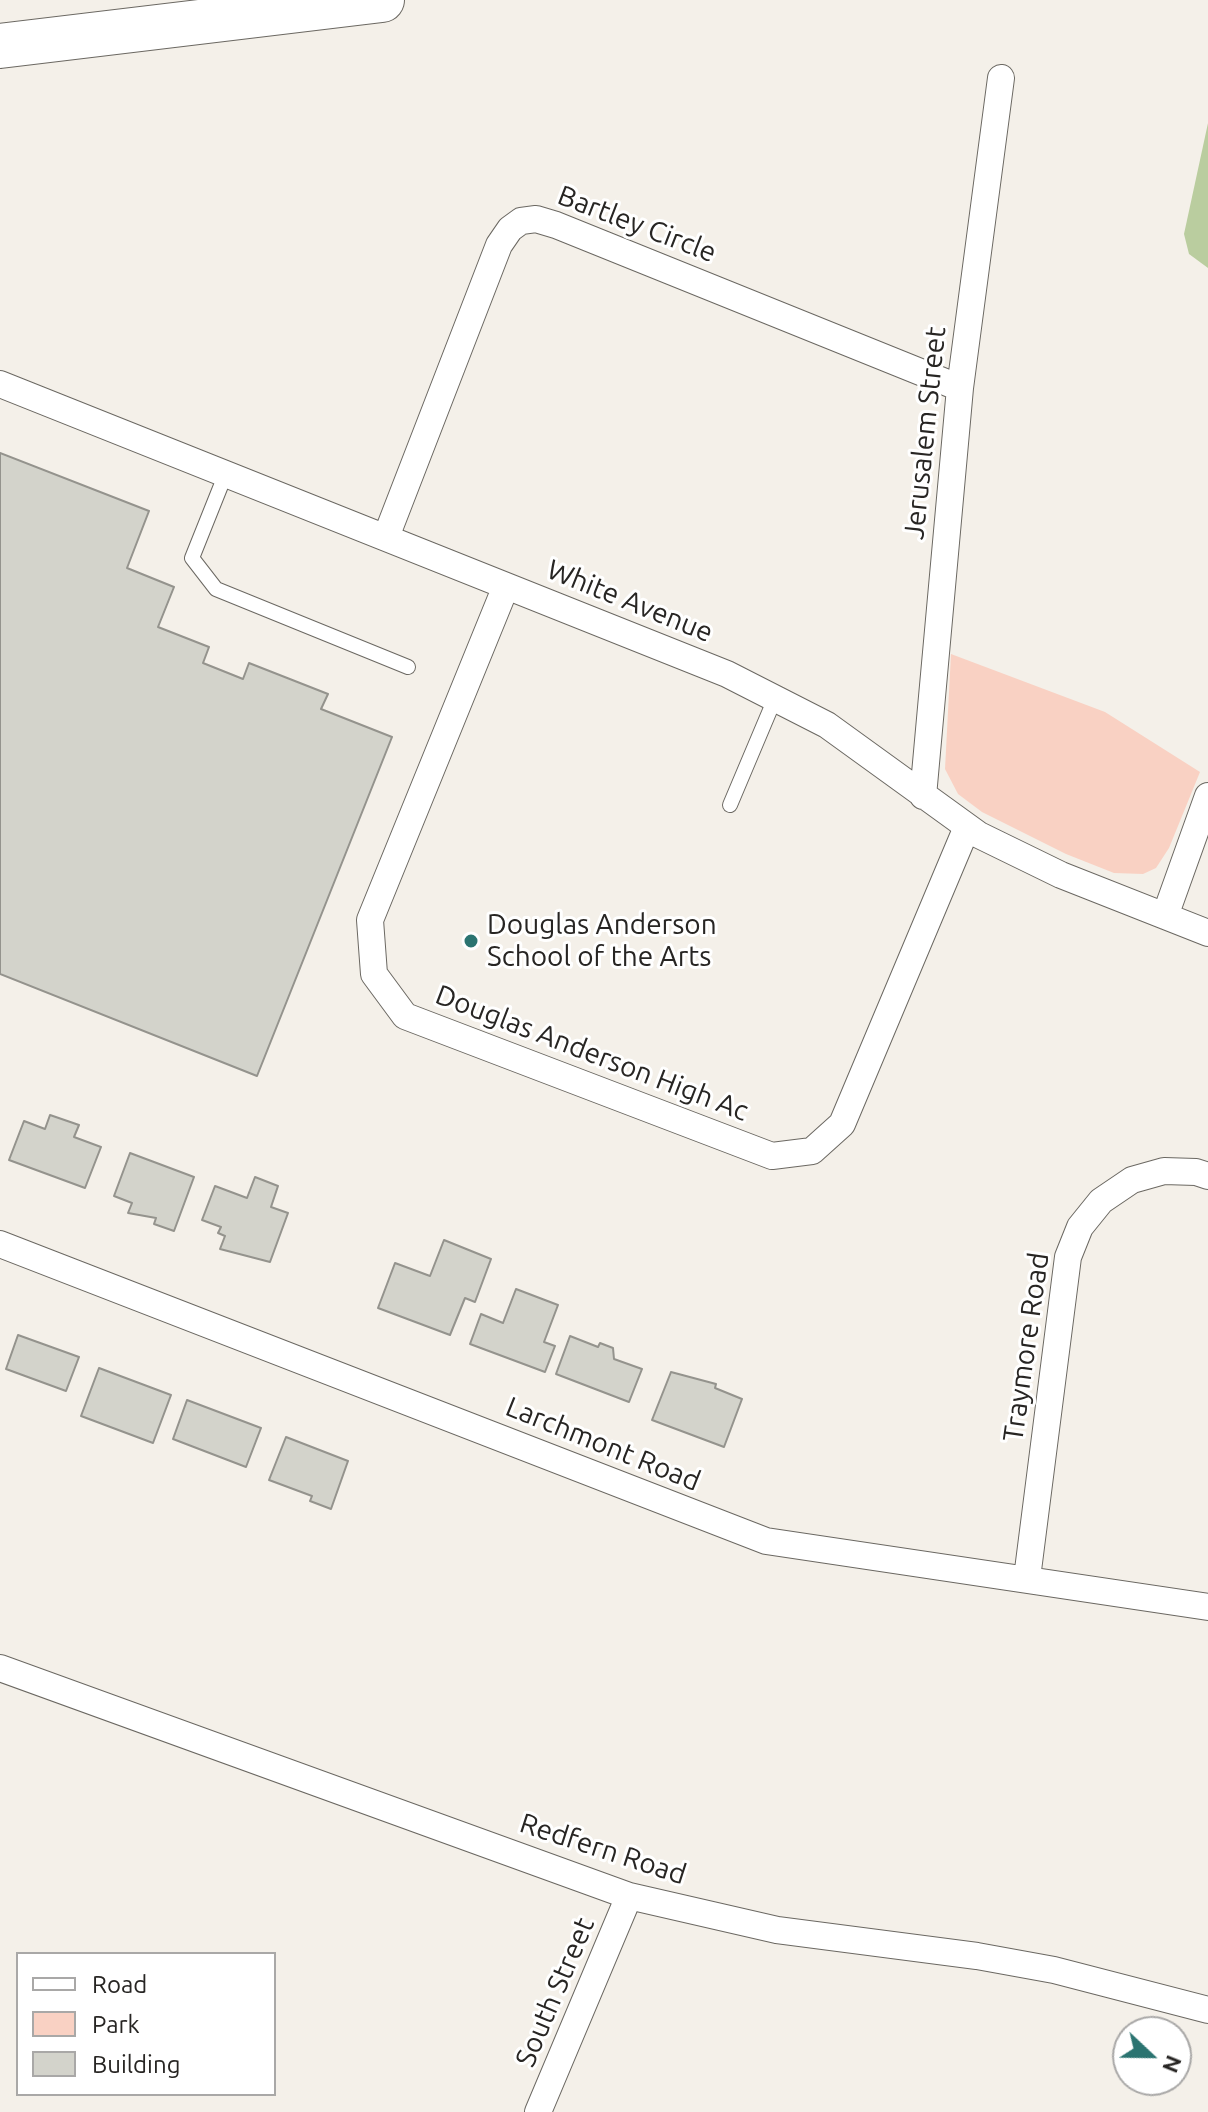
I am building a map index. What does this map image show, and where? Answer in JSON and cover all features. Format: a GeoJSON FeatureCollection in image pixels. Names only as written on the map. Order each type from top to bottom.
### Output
{"type":"FeatureCollection","features":[{"type":"Feature","properties":{"kind":"highway"},"geometry":{"type":"LineString","coordinates":[[0,46],[382,0]]}},
{"type":"Feature","properties":{"kind":"street","name":"Jerusalem Street"},"geometry":{"type":"LineString","coordinates":[[923,796],[960,388],[1001,78]]}},
{"type":"Feature","properties":{"kind":"street","name":"Bartley Circle"},"geometry":{"type":"LineString","coordinates":[[386,537],[499,245],[510,229],[521,221],[536,219],[556,225],[960,388]]}},
{"type":"Feature","properties":{"kind":"street","name":"White Avenue"},"geometry":{"type":"LineString","coordinates":[[0,384],[776,696],[827,725],[967,827],[1061,875],[1208,933]]}},
{"type":"Feature","properties":{"kind":"street","name":"Douglas Anderson High Ac"},"geometry":{"type":"LineString","coordinates":[[506,586],[370,920],[374,974],[405,1016],[772,1156],[812,1151],[842,1124],[967,827]]}},
{"type":"Feature","properties":{"kind":"street"},"geometry":{"type":"LineString","coordinates":[[1165,916],[1208,796]]}},
{"type":"Feature","properties":{"kind":"street","name":"Traymore Road"},"geometry":{"type":"LineString","coordinates":[[1027,1578],[1068,1257],[1080,1227],[1101,1201],[1132,1180],[1164,1171],[1196,1172],[1208,1176]]}},
{"type":"Feature","properties":{"kind":"street","name":"Larchmont Road"},"geometry":{"type":"LineString","coordinates":[[0,1244],[766,1541],[1208,1607]]}},
{"type":"Feature","properties":{"kind":"street","name":"Redfern Road"},"geometry":{"type":"LineString","coordinates":[[0,1668],[629,1896],[777,1930],[977,1956],[1054,1970],[1208,2010]]}},
{"type":"Feature","properties":{"kind":"street","name":"South Street"},"geometry":{"type":"LineString","coordinates":[[538,2112],[629,1896]]}},
{"type":"Feature","properties":{"kind":"lane"},"geometry":{"type":"LineString","coordinates":[[226,473],[192,558],[216,589],[408,667]]}},
{"type":"Feature","properties":{"kind":"lane"},"geometry":{"type":"LineString","coordinates":[[730,805],[776,696]]}},
{"type":"Feature","properties":{"kind":"green space"},"geometry":{"type":"Polygon","coordinates":[[[951,654],[1105,712],[1200,772],[1169,848],[1156,868],[1143,874],[1114,873],[1066,854],[982,812],[958,794],[945,769],[951,654]]]}},
{"type":"Feature","properties":{"kind":"shaded area"},"geometry":{"type":"Polygon","coordinates":[[[1208,123],[1208,268],[1189,254],[1184,234],[1208,123]]]}},
{"type":"Feature","properties":{"kind":"building"},"geometry":{"type":"Polygon","coordinates":[[[0,453],[149,511],[127,568],[174,587],[158,627],[209,647],[203,663],[243,679],[249,663],[328,694],[321,709],[392,737],[257,1076],[0,974],[0,453]]]}},
{"type":"Feature","properties":{"kind":"building"},"geometry":{"type":"Polygon","coordinates":[[[50,1115],[79,1125],[74,1137],[101,1147],[85,1188],[9,1160],[24,1121],[45,1129],[50,1115]]]}},
{"type":"Feature","properties":{"kind":"building"},"geometry":{"type":"Polygon","coordinates":[[[130,1153],[194,1177],[174,1231],[154,1224],[156,1218],[128,1213],[132,1203],[114,1196],[130,1153]]]}},
{"type":"Feature","properties":{"kind":"building"},"geometry":{"type":"Polygon","coordinates":[[[255,1177],[278,1186],[271,1207],[288,1213],[270,1262],[220,1249],[225,1236],[218,1233],[221,1227],[202,1220],[215,1186],[247,1198],[255,1177]]]}},
{"type":"Feature","properties":{"kind":"building"},"geometry":{"type":"Polygon","coordinates":[[[444,1240],[491,1259],[475,1302],[465,1298],[450,1335],[378,1308],[395,1263],[430,1276],[444,1240]]]}},
{"type":"Feature","properties":{"kind":"building"},"geometry":{"type":"Polygon","coordinates":[[[516,1289],[558,1305],[544,1342],[555,1346],[545,1372],[470,1344],[481,1314],[503,1323],[516,1289]]]}},
{"type":"Feature","properties":{"kind":"building"},"geometry":{"type":"Polygon","coordinates":[[[18,1335],[79,1357],[66,1391],[6,1369],[18,1335]]]}},
{"type":"Feature","properties":{"kind":"building"},"geometry":{"type":"Polygon","coordinates":[[[570,1336],[598,1347],[600,1343],[613,1348],[614,1359],[642,1369],[629,1402],[556,1374],[570,1336]]]}},
{"type":"Feature","properties":{"kind":"building"},"geometry":{"type":"Polygon","coordinates":[[[99,1368],[171,1395],[153,1443],[81,1416],[99,1368]]]}},
{"type":"Feature","properties":{"kind":"building"},"geometry":{"type":"Polygon","coordinates":[[[671,1372],[716,1384],[715,1388],[742,1399],[724,1447],[652,1420],[671,1372]]]}},
{"type":"Feature","properties":{"kind":"building"},"geometry":{"type":"Polygon","coordinates":[[[187,1400],[261,1428],[246,1467],[173,1439],[187,1400]]]}},
{"type":"Feature","properties":{"kind":"building"},"geometry":{"type":"Polygon","coordinates":[[[286,1437],[348,1461],[331,1509],[310,1501],[312,1496],[269,1480],[286,1437]]]}},
{"type":"Feature","properties":{"kind":"place","name":"Douglas Anderson School of the Arts"},"geometry":{"type":"Point","coordinates":[471,941]}}]}
